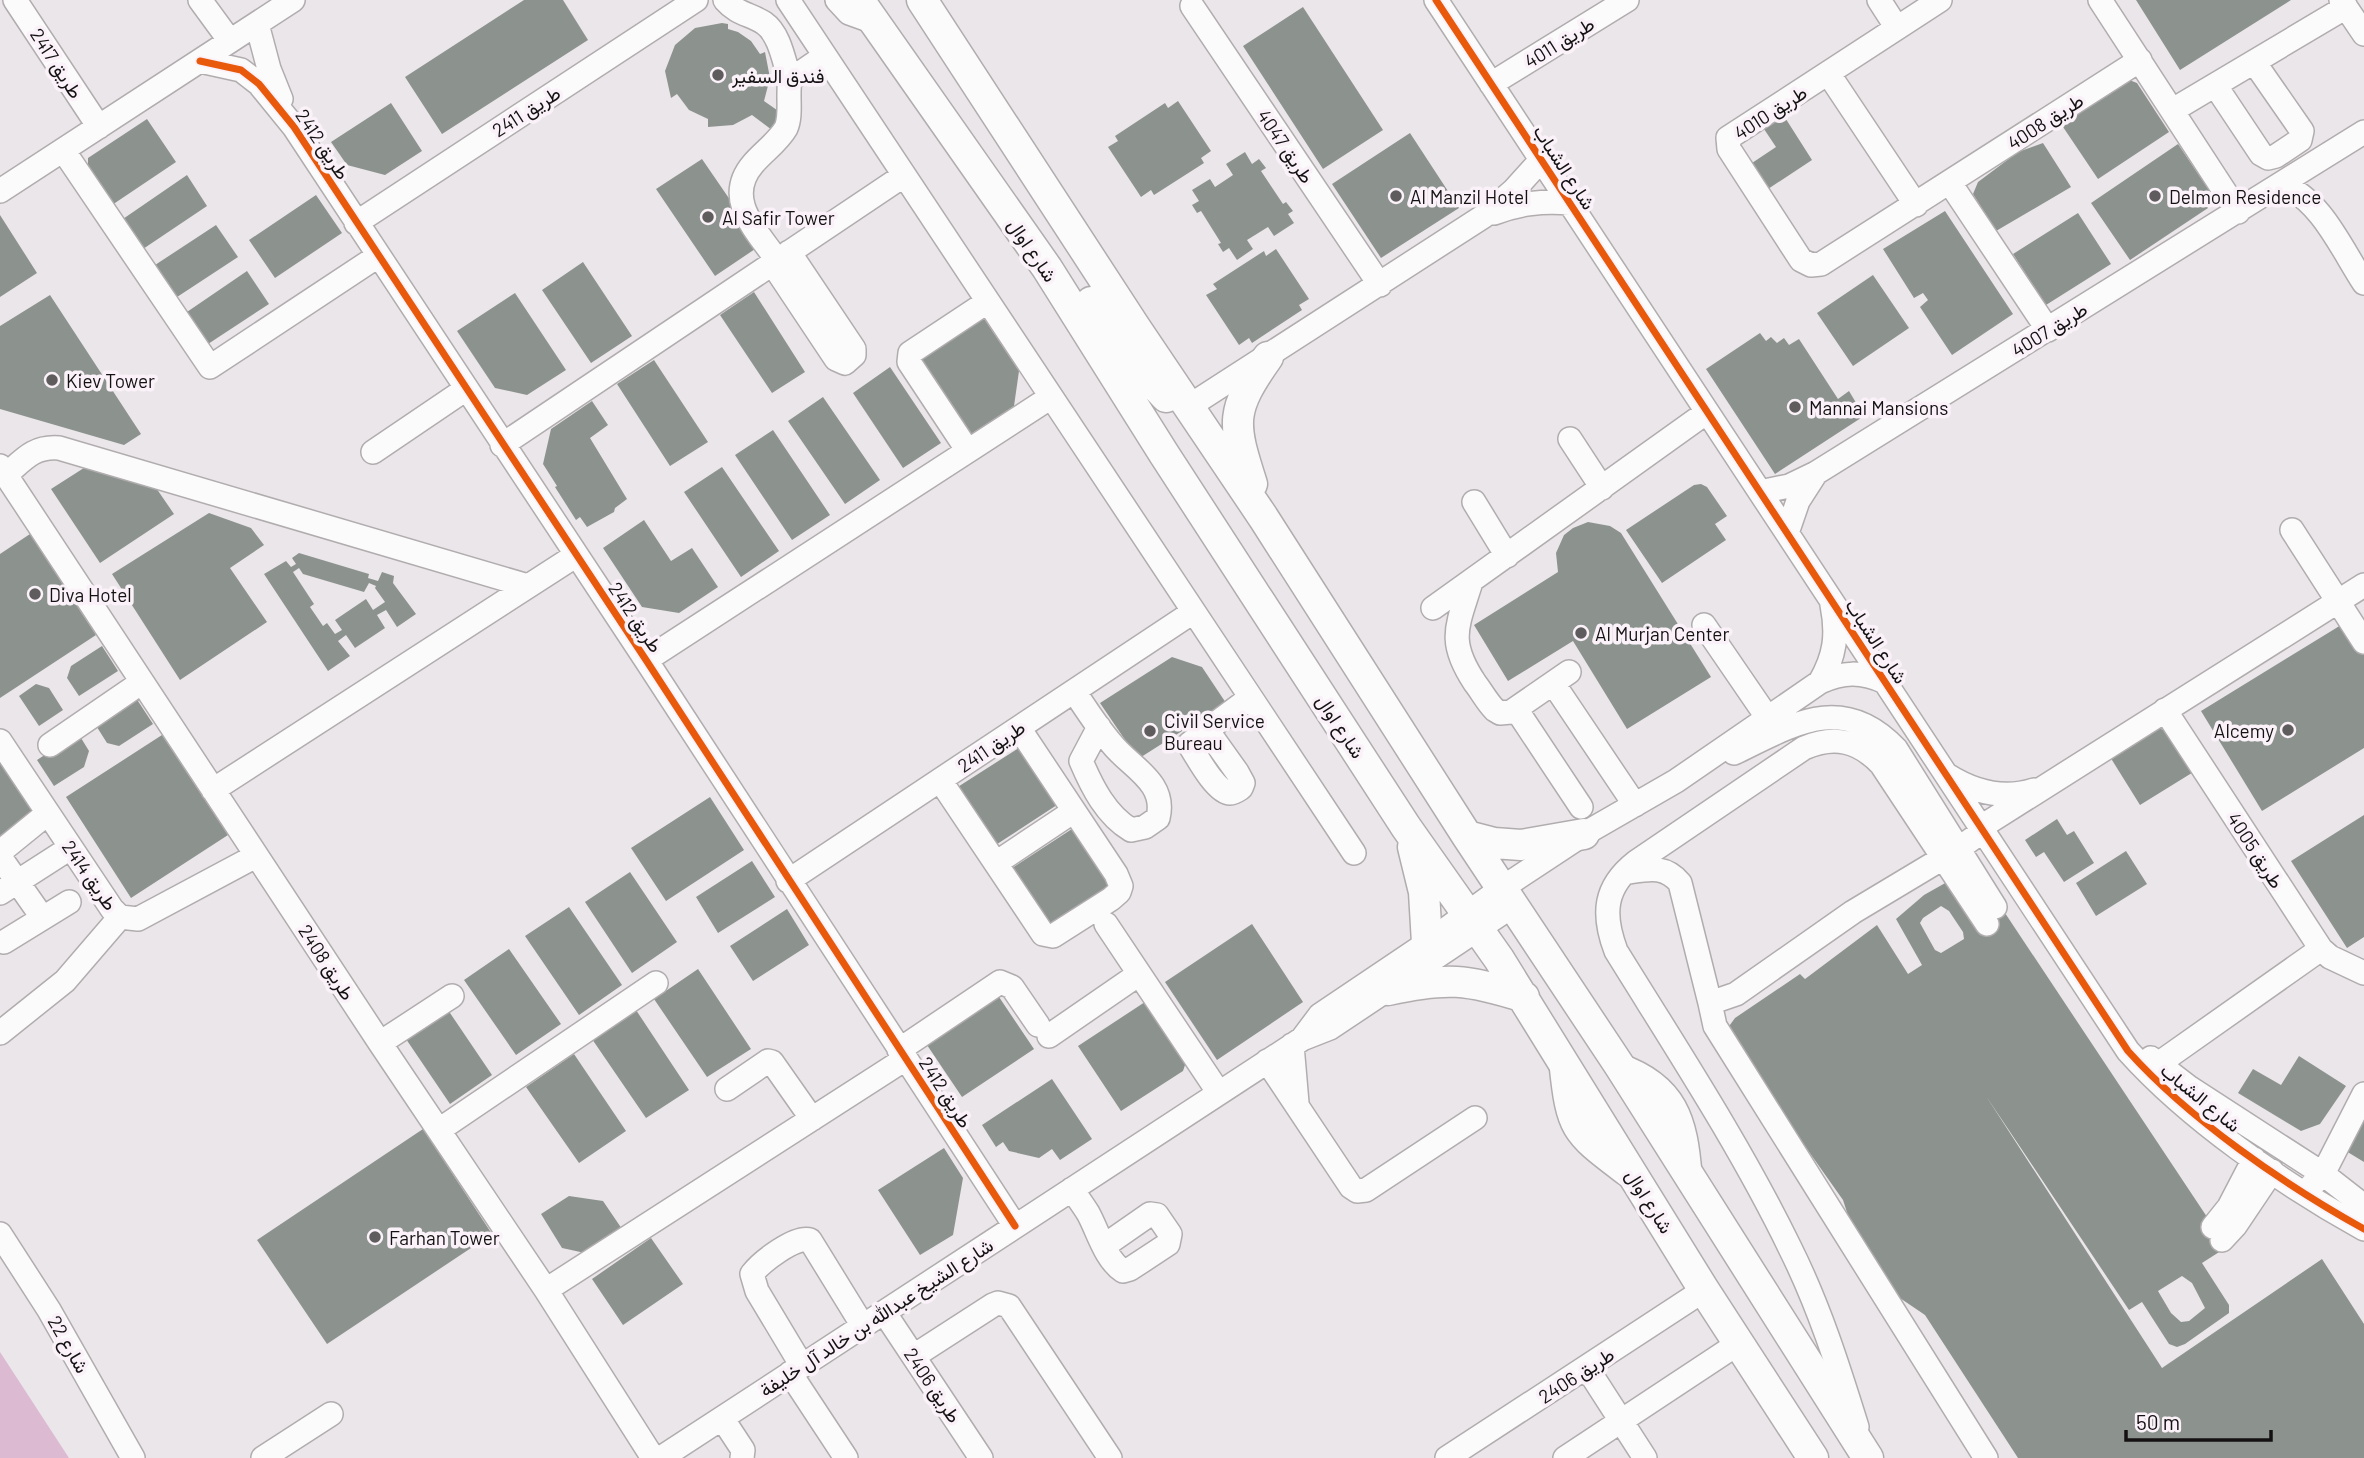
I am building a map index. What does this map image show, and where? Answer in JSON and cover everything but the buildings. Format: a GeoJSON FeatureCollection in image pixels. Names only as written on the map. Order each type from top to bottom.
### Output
{"type":"FeatureCollection","features":[{"type":"Feature","properties":{"kind":"main road"},"geometry":{"type":"LineString","coordinates":[[922,0],[1263,517],[1467,836],[1619,1065],[1867,1457]]}},
{"type":"Feature","properties":{"kind":"main road","name":"شارع اوال"},"geometry":{"type":"LineString","coordinates":[[866,11],[1047,268],[1406,827],[1524,997],[1704,1290],[1813,1458]]}},
{"type":"Feature","properties":{"kind":"main road"},"geometry":{"type":"LineString","coordinates":[[1047,268],[1076,284],[1131,360],[1158,391],[1188,407]]}},
{"type":"Feature","properties":{"kind":"main road"},"geometry":{"type":"LineString","coordinates":[[1263,517],[1240,447],[1237,422],[1240,401],[1268,357]]}},
{"type":"Feature","properties":{"kind":"main road"},"geometry":{"type":"LineString","coordinates":[[1467,836],[1494,843],[1521,845],[1582,821]]}},
{"type":"Feature","properties":{"kind":"main road"},"geometry":{"type":"LineString","coordinates":[[1406,827],[1424,892],[1427,943]]}},
{"type":"Feature","properties":{"kind":"main road"},"geometry":{"type":"LineString","coordinates":[[1388,990],[1447,980],[1483,985],[1524,997]]}},
{"type":"Feature","properties":{"kind":"main road"},"geometry":{"type":"LineString","coordinates":[[1704,1290],[1745,1264]]}},
{"type":"Feature","properties":{"kind":"main road"},"geometry":{"type":"LineString","coordinates":[[1739,1343],[1779,1318]]}},
{"type":"Feature","properties":{"kind":"street","name":"طريق 2417"},"geometry":{"type":"LineString","coordinates":[[15,0],[99,127]]}},
{"type":"Feature","properties":{"kind":"street"},"geometry":{"type":"LineString","coordinates":[[200,0],[230,41]]}},
{"type":"Feature","properties":{"kind":"street"},"geometry":{"type":"LineString","coordinates":[[0,191],[293,0]]}},
{"type":"Feature","properties":{"kind":"street","name":"طريق 2411"},"geometry":{"type":"LineString","coordinates":[[356,223],[696,0]]}},
{"type":"Feature","properties":{"kind":"street"},"geometry":{"type":"LineString","coordinates":[[725,0],[737,12],[759,20],[774,32],[790,80],[787,99],[790,116],[786,126],[751,165],[739,194],[748,218],[779,258]]}},
{"type":"Feature","properties":{"kind":"street"},"geometry":{"type":"LineString","coordinates":[[788,0],[1354,853]]}},
{"type":"Feature","properties":{"kind":"street"},"geometry":{"type":"LineString","coordinates":[[837,0],[849,13],[866,11]]}},
{"type":"Feature","properties":{"kind":"street","name":"شارع الشباب"},"geometry":{"type":"LineString","coordinates":[[1436,0],[2128,1051],[2178,1101],[2263,1165],[2364,1229]]}},
{"type":"Feature","properties":{"kind":"street","name":"طريق 4011"},"geometry":{"type":"LineString","coordinates":[[1491,84],[1627,0]]}},
{"type":"Feature","properties":{"kind":"street"},"geometry":{"type":"LineString","coordinates":[[1879,0],[1897,28]]}},
{"type":"Feature","properties":{"kind":"street","name":"طريق 4010"},"geometry":{"type":"LineString","coordinates":[[1811,265],[1801,260],[1729,149],[1728,138],[1940,0]]}},
{"type":"Feature","properties":{"kind":"street"},"geometry":{"type":"LineString","coordinates":[[2100,0],[2238,212]]}},
{"type":"Feature","properties":{"kind":"street"},"geometry":{"type":"LineString","coordinates":[[2173,110],[2343,3],[2364,34]]}},
{"type":"Feature","properties":{"kind":"street","name":"طريق 4047"},"geometry":{"type":"LineString","coordinates":[[1192,6],[1380,285]]}},
{"type":"Feature","properties":{"kind":"street","name":"طريق 2412"},"geometry":{"type":"LineString","coordinates":[[257,24],[269,69],[294,127]]}},
{"type":"Feature","properties":{"kind":"street"},"geometry":{"type":"LineString","coordinates":[[790,80],[825,57]]}},
{"type":"Feature","properties":{"kind":"street","name":"طريق 4008"},"geometry":{"type":"LineString","coordinates":[[1811,265],[1821,264],[1916,205],[2140,60]]}},
{"type":"Feature","properties":{"kind":"street","name":"طريق 2412"},"geometry":{"type":"LineString","coordinates":[[200,61],[241,70],[259,84],[294,127],[1015,1226]]}},
{"type":"Feature","properties":{"kind":"street"},"geometry":{"type":"LineString","coordinates":[[2214,85],[2261,154],[2268,158],[2276,156],[2300,140],[2302,131],[2253,62]]}},
{"type":"Feature","properties":{"kind":"street"},"geometry":{"type":"LineString","coordinates":[[1828,73],[1916,205]]}},
{"type":"Feature","properties":{"kind":"street","name":"طريق 4007"},"geometry":{"type":"LineString","coordinates":[[1760,492],[1789,486],[1816,473],[2364,132]]}},
{"type":"Feature","properties":{"kind":"street"},"geometry":{"type":"LineString","coordinates":[[62,150],[210,367],[379,256]]}},
{"type":"Feature","properties":{"kind":"street"},"geometry":{"type":"LineString","coordinates":[[1188,407],[1484,216],[1514,190],[1541,160]]}},
{"type":"Feature","properties":{"kind":"street"},"geometry":{"type":"LineString","coordinates":[[502,444],[903,176]]}},
{"type":"Feature","properties":{"kind":"street"},"geometry":{"type":"LineString","coordinates":[[1950,183],[2048,330]]}},
{"type":"Feature","properties":{"kind":"street"},"geometry":{"type":"LineString","coordinates":[[2281,184],[2301,194],[2316,209],[2364,283]]}},
{"type":"Feature","properties":{"kind":"street"},"geometry":{"type":"LineString","coordinates":[[1484,216],[1514,205],[1538,201],[1570,203]]}},
{"type":"Feature","properties":{"kind":"street"},"geometry":{"type":"LineString","coordinates":[[968,451],[909,362],[910,353],[988,302]]}},
{"type":"Feature","properties":{"kind":"street"},"geometry":{"type":"LineString","coordinates":[[373,452],[466,390]]}},
{"type":"Feature","properties":{"kind":"street"},"geometry":{"type":"LineString","coordinates":[[646,660],[1051,397]]}},
{"type":"Feature","properties":{"kind":"street"},"geometry":{"type":"LineString","coordinates":[[1433,608],[1707,412]]}},
{"type":"Feature","properties":{"kind":"street"},"geometry":{"type":"LineString","coordinates":[[1570,439],[1602,488]]}},
{"type":"Feature","properties":{"kind":"street"},"geometry":{"type":"LineString","coordinates":[[3,471],[44,447],[59,448],[528,586]]}},
{"type":"Feature","properties":{"kind":"street","name":"طريق 2408"},"geometry":{"type":"LineString","coordinates":[[3,471],[380,1043],[660,1458]]}},
{"type":"Feature","properties":{"kind":"street","name":"طريق 4007"},"geometry":{"type":"LineString","coordinates":[[1787,533],[1798,501],[1816,473]]}},
{"type":"Feature","properties":{"kind":"street"},"geometry":{"type":"LineString","coordinates":[[1474,502],[1507,556]]}},
{"type":"Feature","properties":{"kind":"street"},"geometry":{"type":"LineString","coordinates":[[2292,530],[2364,642]]}},
{"type":"Feature","properties":{"kind":"street"},"geometry":{"type":"LineString","coordinates":[[213,790],[575,556]]}},
{"type":"Feature","properties":{"kind":"street"},"geometry":{"type":"LineString","coordinates":[[1471,582],[1457,629],[1459,654],[1495,710],[1506,713],[1516,709],[1561,677],[1635,805]]}},
{"type":"Feature","properties":{"kind":"street"},"geometry":{"type":"LineString","coordinates":[[1710,1003],[1736,994],[1853,912],[1951,853],[2050,784],[2364,585]]}},
{"type":"Feature","properties":{"kind":"street","name":"شارع الشباب"},"geometry":{"type":"LineString","coordinates":[[1820,682],[1836,643],[1831,600]]}},
{"type":"Feature","properties":{"kind":"street","name":"طريق 2411"},"geometry":{"type":"LineString","coordinates":[[788,881],[1193,612]]}},
{"type":"Feature","properties":{"kind":"street"},"geometry":{"type":"LineString","coordinates":[[1704,625],[1767,718]]}},
{"type":"Feature","properties":{"kind":"street","name":"شارع الشباب"},"geometry":{"type":"LineString","coordinates":[[1508,897],[1582,821],[1635,805],[1820,682],[1835,675],[1852,673],[1870,675],[1885,682]]}},
{"type":"Feature","properties":{"kind":"street"},"geometry":{"type":"LineString","coordinates":[[50,745],[142,682]]}},
{"type":"Feature","properties":{"kind":"street"},"geometry":{"type":"LineString","coordinates":[[1074,691],[1099,727]]}},
{"type":"Feature","properties":{"kind":"street"},"geometry":{"type":"LineString","coordinates":[[1207,730],[1250,698]]}},
{"type":"Feature","properties":{"kind":"street"},"geometry":{"type":"LineString","coordinates":[[1516,709],[1582,821]]}},
{"type":"Feature","properties":{"kind":"street","name":"طريق 4005"},"geometry":{"type":"LineString","coordinates":[[2165,710],[2321,949],[2330,957],[2364,973]]}},
{"type":"Feature","properties":{"kind":"street"},"geometry":{"type":"LineString","coordinates":[[1676,780],[1808,720],[1836,717],[1850,719],[1875,730],[1896,749],[1951,853]]}},
{"type":"Feature","properties":{"kind":"street"},"geometry":{"type":"LineString","coordinates":[[940,780],[1044,934],[1053,936],[1111,899],[1121,886],[1116,874],[1019,728]]}},
{"type":"Feature","properties":{"kind":"street"},"geometry":{"type":"LineString","coordinates":[[1867,1457],[1824,1325],[1791,1250],[1720,1121],[1616,951],[1609,933],[1610,896],[1621,873],[1804,748],[1831,740],[1859,745],[1871,753],[1951,853],[1994,919]]}},
{"type":"Feature","properties":{"kind":"street","name":"طريق 2414"},"geometry":{"type":"LineString","coordinates":[[0,741],[70,848],[120,917],[138,919],[256,856]]}},
{"type":"Feature","properties":{"kind":"street"},"geometry":{"type":"LineString","coordinates":[[1945,774],[1964,786],[1985,793],[2007,795],[2050,784]]}},
{"type":"Feature","properties":{"kind":"street"},"geometry":{"type":"LineString","coordinates":[[996,863],[1074,811]]}},
{"type":"Feature","properties":{"kind":"street"},"geometry":{"type":"LineString","coordinates":[[42,917],[8,887],[0,855],[48,814]]}},
{"type":"Feature","properties":{"kind":"street"},"geometry":{"type":"LineString","coordinates":[[8,887],[70,848]]}},
{"type":"Feature","properties":{"kind":"street"},"geometry":{"type":"LineString","coordinates":[[1621,873],[1654,868],[1674,875],[1680,883],[1715,1026],[1986,1458]]}},
{"type":"Feature","properties":{"kind":"street","name":"شارع الشيخ عبدالله بن خالد آل خليفة"},"geometry":{"type":"LineString","coordinates":[[660,1458],[1267,1061],[1297,1042],[1329,1028],[1388,990],[1473,921],[1508,897]]}},
{"type":"Feature","properties":{"kind":"street"},"geometry":{"type":"LineString","coordinates":[[4,942],[69,902]]}},
{"type":"Feature","properties":{"kind":"street"},"geometry":{"type":"LineString","coordinates":[[0,1033],[65,981],[120,917]]}},
{"type":"Feature","properties":{"kind":"street","name":"شارع الشيخ عبدالله بن خالد آل خليفة"},"geometry":{"type":"LineString","coordinates":[[1297,1042],[1320,1015],[1427,943],[1473,921]]}},
{"type":"Feature","properties":{"kind":"street"},"geometry":{"type":"LineString","coordinates":[[1106,925],[1219,1093]]}},
{"type":"Feature","properties":{"kind":"street"},"geometry":{"type":"LineString","coordinates":[[2158,1064],[2321,949]]}},
{"type":"Feature","properties":{"kind":"street"},"geometry":{"type":"LineString","coordinates":[[902,1054],[1000,982],[1012,987],[1044,1031],[1139,974]]}},
{"type":"Feature","properties":{"kind":"street"},"geometry":{"type":"LineString","coordinates":[[439,1130],[592,1016],[619,998],[656,983]]}},
{"type":"Feature","properties":{"kind":"street"},"geometry":{"type":"LineString","coordinates":[[380,1043],[452,996]]}},
{"type":"Feature","properties":{"kind":"street","name":"شارع الشباب"},"geometry":{"type":"LineString","coordinates":[[2113,1028],[2190,1088],[2323,1174],[2364,1206]]}},
{"type":"Feature","properties":{"kind":"street"},"geometry":{"type":"LineString","coordinates":[[1297,1042],[1297,1106]]}},
{"type":"Feature","properties":{"kind":"street","name":"طريق 2412"},"geometry":{"type":"LineString","coordinates":[[546,1290],[812,1119],[902,1054]]}},
{"type":"Feature","properties":{"kind":"street"},"geometry":{"type":"LineString","coordinates":[[727,1089],[768,1061],[772,1062],[812,1119]]}},
{"type":"Feature","properties":{"kind":"street"},"geometry":{"type":"LineString","coordinates":[[1267,1061],[1351,1187],[1362,1192],[1475,1118]]}},
{"type":"Feature","properties":{"kind":"street"},"geometry":{"type":"LineString","coordinates":[[2305,1192],[2323,1174],[2364,1094]]}},
{"type":"Feature","properties":{"kind":"street"},"geometry":{"type":"LineString","coordinates":[[2218,1234],[2228,1207],[2263,1165]]}},
{"type":"Feature","properties":{"kind":"street"},"geometry":{"type":"LineString","coordinates":[[1072,1189],[1088,1213],[1104,1246]]}},
{"type":"Feature","properties":{"kind":"street","name":"شارع 22"},"geometry":{"type":"LineString","coordinates":[[0,1234],[49,1310],[133,1458]]}},
{"type":"Feature","properties":{"kind":"street"},"geometry":{"type":"LineString","coordinates":[[846,1458],[796,1369],[757,1292],[752,1274],[794,1241],[804,1238],[810,1240],[863,1326]]}},
{"type":"Feature","properties":{"kind":"street","name":"طريق 2406"},"geometry":{"type":"LineString","coordinates":[[1447,1458],[1704,1290]]}},
{"type":"Feature","properties":{"kind":"street"},"geometry":{"type":"LineString","coordinates":[[914,1356],[993,1305],[998,1303],[1009,1306],[1110,1458]]}},
{"type":"Feature","properties":{"kind":"street","name":"طريق 2406"},"geometry":{"type":"LineString","coordinates":[[884,1312],[981,1458]]}},
{"type":"Feature","properties":{"kind":"street"},"geometry":{"type":"LineString","coordinates":[[1565,1458],[1739,1343]]}},
{"type":"Feature","properties":{"kind":"street"},"geometry":{"type":"LineString","coordinates":[[1587,1368],[1645,1458]]}},
{"type":"Feature","properties":{"kind":"street"},"geometry":{"type":"LineString","coordinates":[[263,1458],[331,1414]]}},
{"type":"Feature","properties":{"kind":"street"},"geometry":{"type":"LineString","coordinates":[[722,1418],[743,1450],[742,1458]]}},
{"type":"Feature","properties":{"kind":"shaded area"},"geometry":{"type":"Polygon","coordinates":[[[0,1352],[69,1458],[0,1458],[0,1352]]]}},
{"type":"Feature","properties":{"kind":"cycle path"},"geometry":{"type":"LineString","coordinates":[[1436,0],[2128,1051],[2179,1101],[2238,1149],[2364,1229]]}},
{"type":"Feature","properties":{"kind":"cycle path"},"geometry":{"type":"LineString","coordinates":[[200,61],[241,70],[259,84],[294,127],[1015,1226]]}},
{"type":"Feature","properties":{"kind":"place","name":"فندق السفير"},"geometry":{"type":"Point","coordinates":[718,75]}},
{"type":"Feature","properties":{"kind":"place","name":"Al Manzil Hotel"},"geometry":{"type":"Point","coordinates":[1396,196]}},
{"type":"Feature","properties":{"kind":"place","name":"Delmon Residence"},"geometry":{"type":"Point","coordinates":[2155,196]}},
{"type":"Feature","properties":{"kind":"place","name":"Al Safir Tower"},"geometry":{"type":"Point","coordinates":[708,217]}},
{"type":"Feature","properties":{"kind":"place","name":"Kiev Tower"},"geometry":{"type":"Point","coordinates":[52,380]}},
{"type":"Feature","properties":{"kind":"place","name":"Mannai Mansions"},"geometry":{"type":"Point","coordinates":[1795,407]}},
{"type":"Feature","properties":{"kind":"place","name":"Diva Hotel"},"geometry":{"type":"Point","coordinates":[35,594]}},
{"type":"Feature","properties":{"kind":"place","name":"Al Murjan Center"},"geometry":{"type":"Point","coordinates":[1581,633]}},
{"type":"Feature","properties":{"kind":"place","name":"Alcemy"},"geometry":{"type":"Point","coordinates":[2288,730]}},
{"type":"Feature","properties":{"kind":"place","name":"Civil Service Bureau"},"geometry":{"type":"Point","coordinates":[1150,731]}},
{"type":"Feature","properties":{"kind":"place","name":"Farhan Tower"},"geometry":{"type":"Point","coordinates":[375,1237]}}]}
